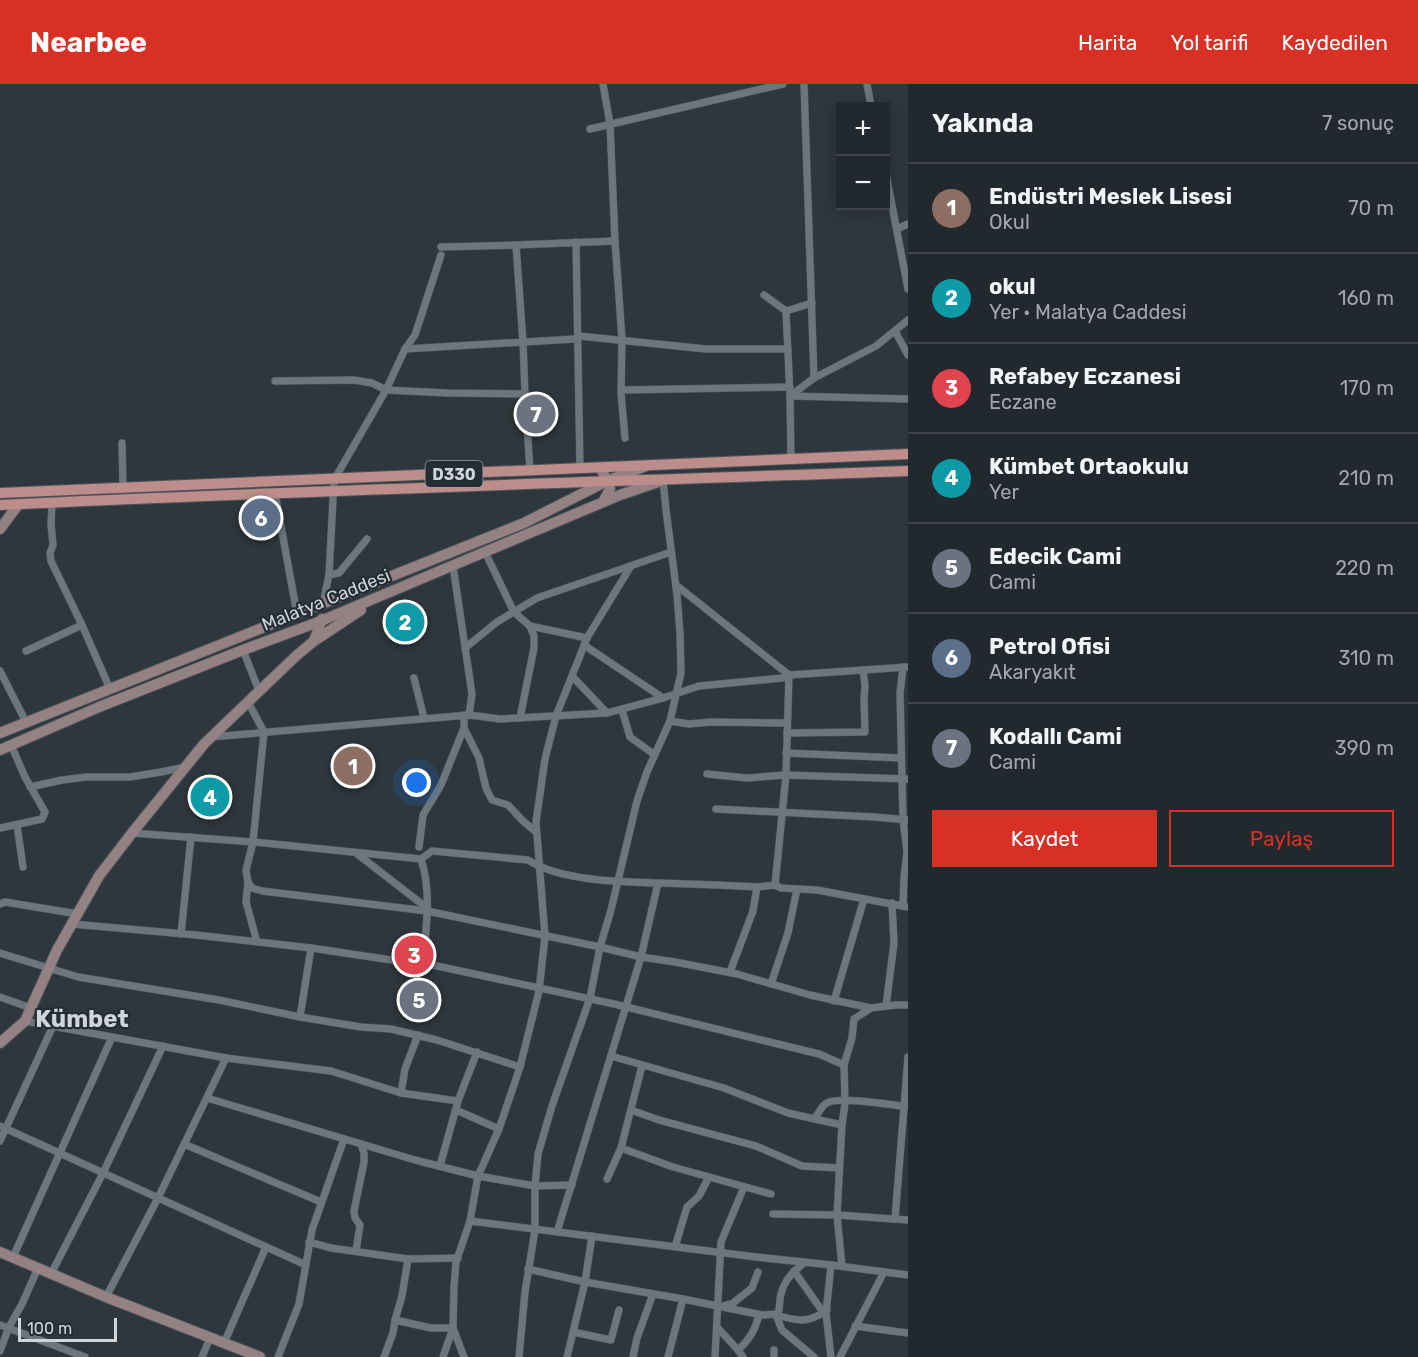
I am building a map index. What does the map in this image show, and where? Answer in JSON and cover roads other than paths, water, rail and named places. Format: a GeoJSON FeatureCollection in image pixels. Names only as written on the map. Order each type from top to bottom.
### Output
{"type":"FeatureCollection","features":[{"type":"Feature","properties":{"kind":"main road","name":"D330"},"geometry":{"type":"LineString","coordinates":[[0,506],[275,492],[333,485],[530,471],[908,454]]}},
{"type":"Feature","properties":{"kind":"main road","name":"D330"},"geometry":{"type":"LineString","coordinates":[[0,493],[123,487],[663,480],[908,471]]}},
{"type":"Feature","properties":{"kind":"street"},"geometry":{"type":"LineString","coordinates":[[603,84],[610,124],[625,438]]}},
{"type":"Feature","properties":{"kind":"street"},"geometry":{"type":"LineString","coordinates":[[590,129],[783,84]]}},
{"type":"Feature","properties":{"kind":"street"},"geometry":{"type":"LineString","coordinates":[[804,84],[814,378]]}},
{"type":"Feature","properties":{"kind":"street"},"geometry":{"type":"LineString","coordinates":[[867,84],[870,102]]}},
{"type":"Feature","properties":{"kind":"street"},"geometry":{"type":"LineString","coordinates":[[890,197],[908,289]]}},
{"type":"Feature","properties":{"kind":"street"},"geometry":{"type":"LineString","coordinates":[[897,229],[908,224]]}},
{"type":"Feature","properties":{"kind":"street"},"geometry":{"type":"LineString","coordinates":[[314,641],[321,621],[329,575],[333,485],[386,390],[405,349],[415,335],[441,251],[615,241]]}},
{"type":"Feature","properties":{"kind":"street"},"geometry":{"type":"LineString","coordinates":[[576,242],[580,469]]}},
{"type":"Feature","properties":{"kind":"street"},"geometry":{"type":"LineString","coordinates":[[516,245],[530,471]]}},
{"type":"Feature","properties":{"kind":"street"},"geometry":{"type":"LineString","coordinates":[[764,295],[786,311]]}},
{"type":"Feature","properties":{"kind":"street"},"geometry":{"type":"LineString","coordinates":[[786,311],[812,303]]}},
{"type":"Feature","properties":{"kind":"street"},"geometry":{"type":"LineString","coordinates":[[786,311],[791,460]]}},
{"type":"Feature","properties":{"kind":"street"},"geometry":{"type":"LineString","coordinates":[[790,396],[814,378],[876,346],[908,321]]}},
{"type":"Feature","properties":{"kind":"street"},"geometry":{"type":"LineString","coordinates":[[895,331],[908,355]]}},
{"type":"Feature","properties":{"kind":"street"},"geometry":{"type":"LineString","coordinates":[[405,349],[574,339],[579,336],[706,349],[788,349]]}},
{"type":"Feature","properties":{"kind":"street"},"geometry":{"type":"LineString","coordinates":[[275,381],[354,381],[372,383],[386,390],[525,394]]}},
{"type":"Feature","properties":{"kind":"street"},"geometry":{"type":"LineString","coordinates":[[621,390],[790,387]]}},
{"type":"Feature","properties":{"kind":"street"},"geometry":{"type":"LineString","coordinates":[[790,396],[908,399]]}},
{"type":"Feature","properties":{"kind":"street"},"geometry":{"type":"LineString","coordinates":[[122,443],[123,487]]}},
{"type":"Feature","properties":{"kind":"street"},"geometry":{"type":"LineString","coordinates":[[0,733],[524,523],[607,481],[647,466]]}},
{"type":"Feature","properties":{"kind":"street"},"geometry":{"type":"LineString","coordinates":[[601,468],[610,489],[603,502]]}},
{"type":"Feature","properties":{"kind":"street"},"geometry":{"type":"LineString","coordinates":[[519,1357],[525,1292],[535,1230],[538,1154],[590,998],[600,947],[637,801],[670,721],[681,673],[676,585],[663,480]]}},
{"type":"Feature","properties":{"kind":"street","name":"Malatya Caddesi"},"geometry":{"type":"LineString","coordinates":[[0,750],[99,707],[321,621],[603,502],[663,480]]}},
{"type":"Feature","properties":{"kind":"street"},"geometry":{"type":"LineString","coordinates":[[275,492],[297,614]]}},
{"type":"Feature","properties":{"kind":"street"},"geometry":{"type":"LineString","coordinates":[[52,503],[51,561],[110,689]]}},
{"type":"Feature","properties":{"kind":"street"},"geometry":{"type":"LineString","coordinates":[[0,529],[18,505]]}},
{"type":"Feature","properties":{"kind":"street"},"geometry":{"type":"LineString","coordinates":[[329,575],[339,573],[367,539]]}},
{"type":"Feature","properties":{"kind":"street"},"geometry":{"type":"LineString","coordinates":[[485,552],[514,612],[530,626],[586,642],[663,698]]}},
{"type":"Feature","properties":{"kind":"street"},"geometry":{"type":"LineString","coordinates":[[465,648],[497,622],[537,598],[671,552]]}},
{"type":"Feature","properties":{"kind":"street"},"geometry":{"type":"LineString","coordinates":[[419,847],[423,815],[441,785],[464,728],[472,694],[453,566]]}},
{"type":"Feature","properties":{"kind":"street"},"geometry":{"type":"LineString","coordinates":[[443,1357],[453,1328],[454,1287],[458,1258],[470,1221],[478,1176],[499,1129],[520,1067],[540,987],[545,936],[536,822],[545,759],[556,716],[586,642],[631,566]]}},
{"type":"Feature","properties":{"kind":"street"},"geometry":{"type":"LineString","coordinates":[[676,585],[789,675]]}},
{"type":"Feature","properties":{"kind":"street"},"geometry":{"type":"LineString","coordinates":[[0,1043],[25,1021],[57,951],[99,876],[211,737],[314,641],[392,592]]}},
{"type":"Feature","properties":{"kind":"street"},"geometry":{"type":"LineString","coordinates":[[296,656],[310,625],[323,604]]}},
{"type":"Feature","properties":{"kind":"street"},"geometry":{"type":"LineString","coordinates":[[26,651],[82,625]]}},
{"type":"Feature","properties":{"kind":"street"},"geometry":{"type":"LineString","coordinates":[[520,718],[534,648],[534,636],[530,626]]}},
{"type":"Feature","properties":{"kind":"street"},"geometry":{"type":"LineString","coordinates":[[243,650],[259,691]]}},
{"type":"Feature","properties":{"kind":"street"},"geometry":{"type":"LineString","coordinates":[[132,833],[253,842],[421,859],[432,851],[528,860],[538,867],[559,873],[618,882],[757,887],[774,885],[781,888],[817,890],[905,907],[904,878],[907,851],[905,779],[901,758],[900,693],[906,667],[789,675],[782,678],[699,686],[607,713],[500,719],[466,715],[211,737]]}},
{"type":"Feature","properties":{"kind":"street"},"geometry":{"type":"LineString","coordinates":[[787,733],[865,732],[863,670]]}},
{"type":"Feature","properties":{"kind":"street"},"geometry":{"type":"LineString","coordinates":[[0,671],[26,722]]}},
{"type":"Feature","properties":{"kind":"street"},"geometry":{"type":"LineString","coordinates":[[774,885],[786,775],[789,675]]}},
{"type":"Feature","properties":{"kind":"street"},"geometry":{"type":"LineString","coordinates":[[572,676],[607,713]]}},
{"type":"Feature","properties":{"kind":"street"},"geometry":{"type":"LineString","coordinates":[[414,678],[424,718]]}},
{"type":"Feature","properties":{"kind":"street"},"geometry":{"type":"LineString","coordinates":[[248,702],[264,732],[253,842],[246,870],[248,882],[246,902],[257,942]]}},
{"type":"Feature","properties":{"kind":"street"},"geometry":{"type":"LineString","coordinates":[[622,710],[630,737],[655,754]]}},
{"type":"Feature","properties":{"kind":"street"},"geometry":{"type":"LineString","coordinates":[[670,721],[689,724],[787,723]]}},
{"type":"Feature","properties":{"kind":"street"},"geometry":{"type":"LineString","coordinates":[[464,728],[479,758],[486,788],[492,800],[508,805],[536,832]]}},
{"type":"Feature","properties":{"kind":"street"},"geometry":{"type":"LineString","coordinates":[[0,828],[42,819],[45,812],[30,787],[11,745]]}},
{"type":"Feature","properties":{"kind":"street"},"geometry":{"type":"LineString","coordinates":[[786,753],[901,758]]}},
{"type":"Feature","properties":{"kind":"street"},"geometry":{"type":"LineString","coordinates":[[30,787],[86,777],[130,777],[186,766]]}},
{"type":"Feature","properties":{"kind":"street"},"geometry":{"type":"LineString","coordinates":[[707,774],[747,778],[786,775],[905,779]]}},
{"type":"Feature","properties":{"kind":"street"},"geometry":{"type":"LineString","coordinates":[[716,809],[905,820]]}},
{"type":"Feature","properties":{"kind":"street"},"geometry":{"type":"LineString","coordinates":[[17,825],[24,867]]}},
{"type":"Feature","properties":{"kind":"street"},"geometry":{"type":"LineString","coordinates":[[181,934],[191,837]]}},
{"type":"Feature","properties":{"kind":"street"},"geometry":{"type":"LineString","coordinates":[[356,853],[427,910]]}},
{"type":"Feature","properties":{"kind":"street"},"geometry":{"type":"LineString","coordinates":[[421,859],[426,873],[427,910],[423,963]]}},
{"type":"Feature","properties":{"kind":"street"},"geometry":{"type":"LineString","coordinates":[[248,882],[252,888],[262,891],[427,910],[641,957],[730,972],[871,1008],[908,1005]]}},
{"type":"Feature","properties":{"kind":"street"},"geometry":{"type":"LineString","coordinates":[[557,1232],[641,957],[658,883]]}},
{"type":"Feature","properties":{"kind":"street"},"geometry":{"type":"LineString","coordinates":[[730,972],[753,911],[757,887]]}},
{"type":"Feature","properties":{"kind":"street"},"geometry":{"type":"LineString","coordinates":[[771,984],[788,933],[797,889]]}},
{"type":"Feature","properties":{"kind":"street"},"geometry":{"type":"LineString","coordinates":[[834,1000],[864,899]]}},
{"type":"Feature","properties":{"kind":"street"},"geometry":{"type":"LineString","coordinates":[[0,904],[5,902],[75,919],[181,934],[423,963],[626,1006],[819,1054],[844,1065]]}},
{"type":"Feature","properties":{"kind":"street"},"geometry":{"type":"LineString","coordinates":[[886,1006],[894,943],[892,903]]}},
{"type":"Feature","properties":{"kind":"street"},"geometry":{"type":"LineString","coordinates":[[300,1017],[311,948]]}},
{"type":"Feature","properties":{"kind":"street"},"geometry":{"type":"LineString","coordinates":[[0,953],[78,977],[219,1000],[300,1017],[362,1027],[391,1029],[437,1040],[520,1067]]}},
{"type":"Feature","properties":{"kind":"street"},"geometry":{"type":"LineString","coordinates":[[0,997],[31,1008]]}},
{"type":"Feature","properties":{"kind":"street"},"geometry":{"type":"LineString","coordinates":[[842,1266],[837,1215],[845,1101],[844,1065],[852,1038],[854,1019],[871,1008]]}},
{"type":"Feature","properties":{"kind":"street"},"geometry":{"type":"LineString","coordinates":[[25,1021],[226,1058],[331,1071],[401,1093],[458,1101]]}},
{"type":"Feature","properties":{"kind":"street"},"geometry":{"type":"LineString","coordinates":[[0,1141],[3,1128],[53,1026]]}},
{"type":"Feature","properties":{"kind":"street"},"geometry":{"type":"LineString","coordinates":[[401,1093],[405,1069],[418,1035]]}},
{"type":"Feature","properties":{"kind":"street"},"geometry":{"type":"LineString","coordinates":[[13,1257],[112,1037]]}},
{"type":"Feature","properties":{"kind":"street"},"geometry":{"type":"LineString","coordinates":[[51,1274],[103,1173],[163,1046]]}},
{"type":"Feature","properties":{"kind":"street"},"geometry":{"type":"LineString","coordinates":[[440,1166],[458,1101],[477,1052]]}},
{"type":"Feature","properties":{"kind":"street"},"geometry":{"type":"LineString","coordinates":[[611,1056],[724,1089],[788,1113],[842,1125]]}},
{"type":"Feature","properties":{"kind":"street"},"geometry":{"type":"LineString","coordinates":[[895,1219],[906,1107],[908,1057]]}},
{"type":"Feature","properties":{"kind":"street"},"geometry":{"type":"LineString","coordinates":[[106,1297],[158,1198],[226,1058]]}},
{"type":"Feature","properties":{"kind":"street"},"geometry":{"type":"LineString","coordinates":[[607,1179],[621,1148],[642,1066]]}},
{"type":"Feature","properties":{"kind":"street"},"geometry":{"type":"LineString","coordinates":[[207,1098],[415,1160],[478,1176],[535,1186],[572,1185]]}},
{"type":"Feature","properties":{"kind":"street"},"geometry":{"type":"LineString","coordinates":[[815,1118],[822,1107],[831,1101],[880,1103],[906,1107]]}},
{"type":"Feature","properties":{"kind":"street"},"geometry":{"type":"LineString","coordinates":[[456,1110],[499,1129]]}},
{"type":"Feature","properties":{"kind":"street"},"geometry":{"type":"LineString","coordinates":[[631,1110],[659,1120],[756,1146],[802,1166],[839,1168]]}},
{"type":"Feature","properties":{"kind":"street"},"geometry":{"type":"LineString","coordinates":[[3,1128],[306,1265]]}},
{"type":"Feature","properties":{"kind":"street"},"geometry":{"type":"LineString","coordinates":[[278,1357],[299,1304],[309,1242],[344,1139]]}},
{"type":"Feature","properties":{"kind":"street"},"geometry":{"type":"LineString","coordinates":[[184,1144],[321,1202]]}},
{"type":"Feature","properties":{"kind":"street"},"geometry":{"type":"LineString","coordinates":[[356,1251],[360,1225],[355,1218],[354,1211],[364,1162],[361,1144]]}},
{"type":"Feature","properties":{"kind":"street"},"geometry":{"type":"LineString","coordinates":[[621,1148],[673,1167],[771,1194]]}},
{"type":"Feature","properties":{"kind":"street"},"geometry":{"type":"LineString","coordinates":[[899,1163],[908,1164]]}},
{"type":"Feature","properties":{"kind":"street"},"geometry":{"type":"LineString","coordinates":[[675,1247],[687,1207],[699,1196],[709,1177]]}},
{"type":"Feature","properties":{"kind":"street"},"geometry":{"type":"LineString","coordinates":[[716,1357],[721,1242],[744,1187]]}},
{"type":"Feature","properties":{"kind":"street"},"geometry":{"type":"LineString","coordinates":[[773,1214],[837,1215],[908,1220]]}},
{"type":"Feature","properties":{"kind":"street"},"geometry":{"type":"LineString","coordinates":[[470,1221],[908,1275]]}},
{"type":"Feature","properties":{"kind":"street"},"geometry":{"type":"LineString","coordinates":[[567,1357],[585,1282],[592,1236]]}},
{"type":"Feature","properties":{"kind":"street"},"geometry":{"type":"LineString","coordinates":[[309,1242],[331,1248],[408,1258],[458,1258]]}},
{"type":"Feature","properties":{"kind":"street"},"geometry":{"type":"LineString","coordinates":[[224,1343],[266,1247]]}},
{"type":"Feature","properties":{"kind":"street"},"geometry":{"type":"LineString","coordinates":[[0,1252],[106,1297],[260,1357]]}},
{"type":"Feature","properties":{"kind":"street"},"geometry":{"type":"LineString","coordinates":[[384,1357],[393,1333],[402,1296],[408,1258]]}},
{"type":"Feature","properties":{"kind":"street"},"geometry":{"type":"LineString","coordinates":[[805,1262],[794,1271],[784,1286],[776,1315],[782,1330],[814,1357]]}},
{"type":"Feature","properties":{"kind":"street"},"geometry":{"type":"LineString","coordinates":[[831,1265],[825,1311],[831,1357]]}},
{"type":"Feature","properties":{"kind":"street"},"geometry":{"type":"LineString","coordinates":[[0,1351],[9,1327],[38,1268]]}},
{"type":"Feature","properties":{"kind":"street"},"geometry":{"type":"LineString","coordinates":[[528,1269],[759,1315],[776,1315],[801,1320],[816,1318],[825,1311]]}},
{"type":"Feature","properties":{"kind":"street"},"geometry":{"type":"LineString","coordinates":[[794,1271],[825,1311]]}},
{"type":"Feature","properties":{"kind":"street"},"geometry":{"type":"LineString","coordinates":[[718,1306],[727,1305],[752,1287],[758,1272]]}},
{"type":"Feature","properties":{"kind":"street"},"geometry":{"type":"LineString","coordinates":[[840,1357],[884,1272]]}},
{"type":"Feature","properties":{"kind":"street"},"geometry":{"type":"LineString","coordinates":[[633,1357],[637,1338],[653,1294]]}},
{"type":"Feature","properties":{"kind":"street"},"geometry":{"type":"LineString","coordinates":[[668,1357],[683,1299]]}},
{"type":"Feature","properties":{"kind":"street"},"geometry":{"type":"LineString","coordinates":[[573,1332],[611,1340],[619,1310]]}},
{"type":"Feature","properties":{"kind":"street"},"geometry":{"type":"LineString","coordinates":[[738,1350],[749,1340],[759,1315]]}},
{"type":"Feature","properties":{"kind":"street"},"geometry":{"type":"LineString","coordinates":[[395,1320],[431,1328],[453,1328]]}},
{"type":"Feature","properties":{"kind":"street"},"geometry":{"type":"LineString","coordinates":[[0,1324],[85,1357]]}},
{"type":"Feature","properties":{"kind":"street"},"geometry":{"type":"LineString","coordinates":[[855,1326],[908,1333]]}},
{"type":"Feature","properties":{"kind":"street"},"geometry":{"type":"LineString","coordinates":[[717,1327],[744,1357]]}},
{"type":"Feature","properties":{"kind":"street"},"geometry":{"type":"LineString","coordinates":[[453,1328],[464,1357]]}},
{"type":"Feature","properties":{"kind":"street"},"geometry":{"type":"LineString","coordinates":[[202,1357],[210,1338]]}},
{"type":"Feature","properties":{"kind":"place","name":"Kodallı Cami"},"geometry":{"type":"Point","coordinates":[536,414]}},
{"type":"Feature","properties":{"kind":"place","name":"Petrol Ofisi"},"geometry":{"type":"Point","coordinates":[261,518]}},
{"type":"Feature","properties":{"kind":"place","name":"okul"},"geometry":{"type":"Point","coordinates":[405,622]}},
{"type":"Feature","properties":{"kind":"place","name":"Endüstri Meslek Lisesi"},"geometry":{"type":"Point","coordinates":[353,766]}},
{"type":"Feature","properties":{"kind":"place","name":"Kümbet Ortaokulu"},"geometry":{"type":"Point","coordinates":[210,797]}},
{"type":"Feature","properties":{"kind":"place","name":"Refabey Eczanesi"},"geometry":{"type":"Point","coordinates":[414,955]}},
{"type":"Feature","properties":{"kind":"place","name":"Edecik Cami"},"geometry":{"type":"Point","coordinates":[419,1000]}},
{"type":"Feature","properties":{"kind":"district","name":"Kümbet"},"geometry":{"type":"Point","coordinates":[82,1019]}}]}
